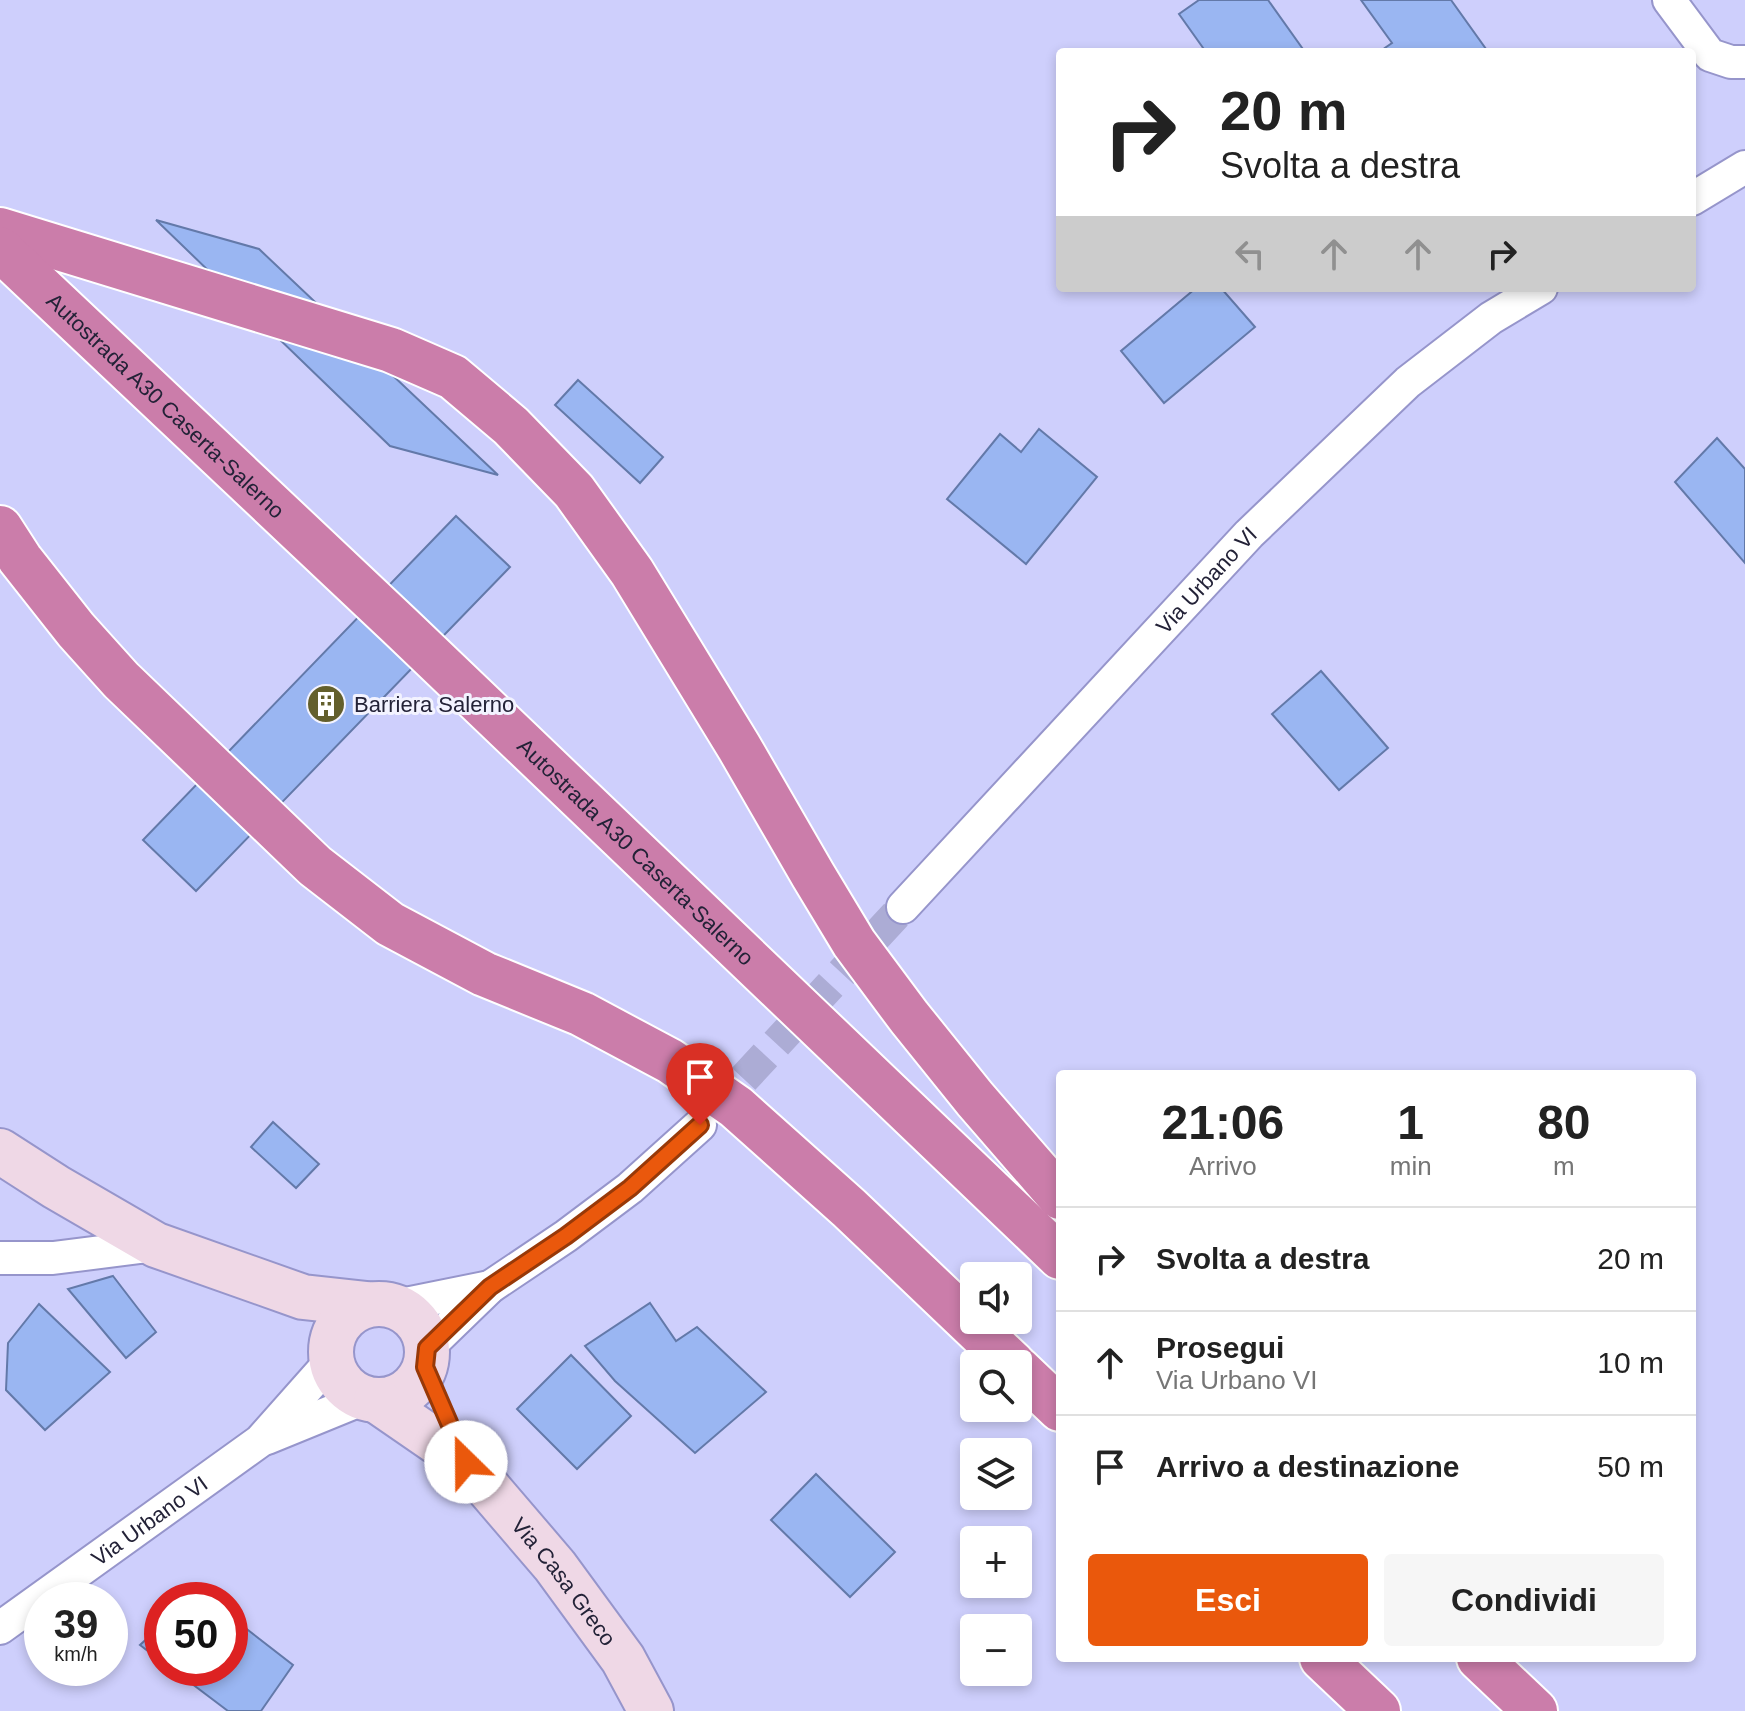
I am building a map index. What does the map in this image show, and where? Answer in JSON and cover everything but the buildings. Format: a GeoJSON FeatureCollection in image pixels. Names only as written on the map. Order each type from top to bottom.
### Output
{"type":"FeatureCollection","features":[{"type":"Feature","properties":{"kind":"highway"},"geometry":{"type":"LineString","coordinates":[[0,230],[391,350],[453,377],[511,426],[574,491],[632,572],[854,943],[965,1087],[1056,1192]]}},
{"type":"Feature","properties":{"kind":"highway","name":"Autostrada A30 Caserta-Salerno"},"geometry":{"type":"LineString","coordinates":[[0,249],[401,627],[1056,1253]]}},
{"type":"Feature","properties":{"kind":"highway"},"geometry":{"type":"LineString","coordinates":[[0,528],[20,559],[76,630],[121,680],[315,866],[390,924],[484,974],[582,1014],[670,1061],[725,1099],[849,1208],[998,1350]]}},
{"type":"Feature","properties":{"kind":"highway"},"geometry":{"type":"LineString","coordinates":[[1032,1382],[1056,1405]]}},
{"type":"Feature","properties":{"kind":"highway"},"geometry":{"type":"LineString","coordinates":[[1326,1662],[1378,1711]]}},
{"type":"Feature","properties":{"kind":"highway"},"geometry":{"type":"LineString","coordinates":[[1483,1662],[1535,1711]]}},
{"type":"Feature","properties":{"kind":"main road"},"geometry":{"type":"LineString","coordinates":[[0,1151],[156,1245],[303,1297],[382,1305],[408,1313],[424,1335],[426,1357],[466,1462]]}},
{"type":"Feature","properties":{"kind":"main road"},"geometry":{"type":"LineString","coordinates":[[303,1297],[330,1355],[335,1374],[343,1384],[466,1462]]}},
{"type":"Feature","properties":{"kind":"main road"},"geometry":{"type":"LineString","coordinates":[[330,1355],[333,1335],[341,1321],[352,1311],[382,1305]]}},
{"type":"Feature","properties":{"kind":"main road"},"geometry":{"type":"LineString","coordinates":[[370,1399],[392,1399],[407,1392],[418,1381],[426,1357]]}},
{"type":"Feature","properties":{"kind":"main road","name":"Via Casa Greco"},"geometry":{"type":"LineString","coordinates":[[466,1462],[555,1566],[623,1659],[651,1711]]}},
{"type":"Feature","properties":{"kind":"street"},"geometry":{"type":"LineString","coordinates":[[1669,0],[1710,55],[1731,62],[1745,62]]}},
{"type":"Feature","properties":{"kind":"street"},"geometry":{"type":"LineString","coordinates":[[1696,197],[1745,167]]}},
{"type":"Feature","properties":{"kind":"street","name":"Via Urbano VI"},"geometry":{"type":"LineString","coordinates":[[903,907],[1249,534],[1408,382],[1491,318],[1534,292]]}},
{"type":"Feature","properties":{"kind":"street"},"geometry":{"type":"LineString","coordinates":[[426,1357],[490,1287],[630,1188],[700,1125]]}},
{"type":"Feature","properties":{"kind":"street"},"geometry":{"type":"LineString","coordinates":[[0,1258],[53,1258],[156,1245]]}},
{"type":"Feature","properties":{"kind":"street"},"geometry":{"type":"LineString","coordinates":[[382,1305],[490,1287]]}},
{"type":"Feature","properties":{"kind":"street","name":"Via Urbano VI"},"geometry":{"type":"LineString","coordinates":[[260,1441],[330,1355]]}},
{"type":"Feature","properties":{"kind":"street","name":"Via Urbano VI"},"geometry":{"type":"LineString","coordinates":[[0,1628],[260,1441],[370,1399]]}},
{"type":"Feature","properties":{"kind":"tunnel"},"geometry":{"type":"LineString","coordinates":[[711,1114],[903,907]]}},
{"type":"Feature","properties":{"kind":"place","name":"Barriera Salerno"},"geometry":{"type":"Point","coordinates":[326,704]}},
{"type":"Feature","properties":{"kind":"route"},"geometry":{"type":"LineString","coordinates":[[466,1462],[425,1367],[427,1348],[490,1287],[630,1188],[700,1125]]}}]}
